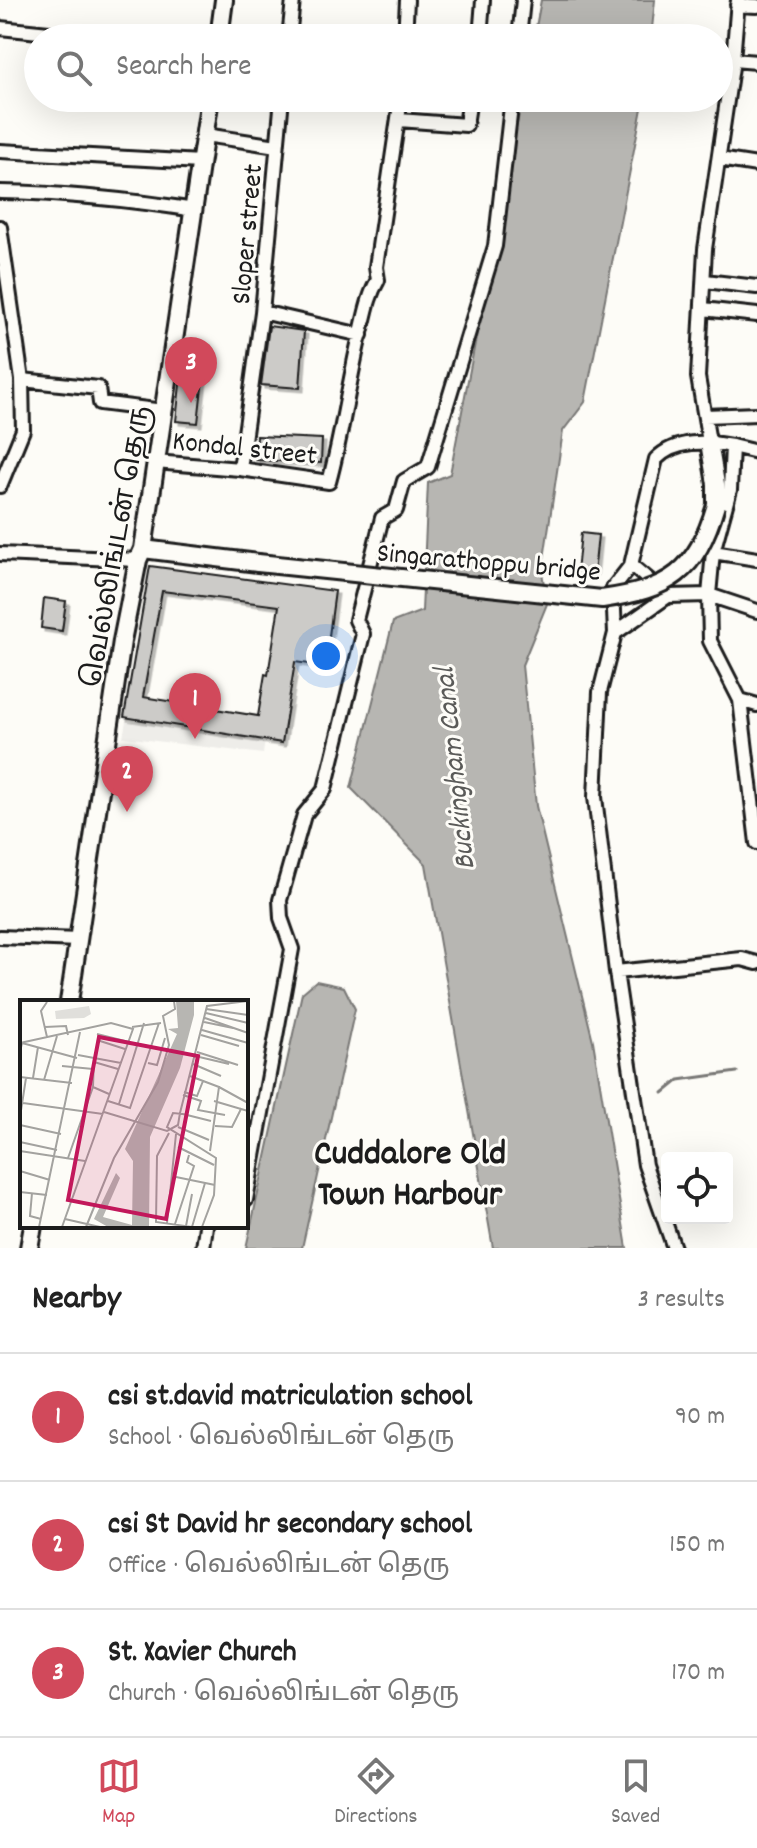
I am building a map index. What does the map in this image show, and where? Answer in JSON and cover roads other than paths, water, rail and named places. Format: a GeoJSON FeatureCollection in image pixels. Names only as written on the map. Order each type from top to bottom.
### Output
{"type":"FeatureCollection","features":[{"type":"Feature","properties":{"kind":"main road"},"geometry":{"type":"LineString","coordinates":[[221,24],[224,0]]}},
{"type":"Feature","properties":{"kind":"main road","name":"வெல்லிங்டன் தெரு"},"geometry":{"type":"LineString","coordinates":[[79,940],[122,641],[155,462],[208,112]]}},
{"type":"Feature","properties":{"kind":"main road","name":"Singarathoppu bridge"},"geometry":{"type":"LineString","coordinates":[[140,554],[258,563],[602,599],[636,594],[676,575],[695,557],[707,535],[716,505],[709,442]]}},
{"type":"Feature","properties":{"kind":"street"},"geometry":{"type":"LineString","coordinates":[[290,24],[293,0]]}},
{"type":"Feature","properties":{"kind":"street"},"geometry":{"type":"LineString","coordinates":[[406,24],[407,0]]}},
{"type":"Feature","properties":{"kind":"street"},"geometry":{"type":"LineString","coordinates":[[481,24],[483,0]]}},
{"type":"Feature","properties":{"kind":"street"},"geometry":{"type":"LineString","coordinates":[[520,24],[523,0]]}},
{"type":"Feature","properties":{"kind":"street"},"geometry":{"type":"LineString","coordinates":[[757,6],[737,2],[733,60],[757,62]]}},
{"type":"Feature","properties":{"kind":"street"},"geometry":{"type":"LineString","coordinates":[[0,28],[24,30]]}},
{"type":"Feature","properties":{"kind":"street","name":"Sloper street"},"geometry":{"type":"LineString","coordinates":[[240,469],[262,312],[281,112]]}},
{"type":"Feature","properties":{"kind":"street"},"geometry":{"type":"LineString","coordinates":[[262,312],[361,335],[370,294],[378,280],[376,267],[400,112]]}},
{"type":"Feature","properties":{"kind":"street"},"geometry":{"type":"LineString","coordinates":[[399,120],[466,125],[468,112]]}},
{"type":"Feature","properties":{"kind":"street"},"geometry":{"type":"LineString","coordinates":[[248,1189],[292,949],[281,918],[280,900],[286,875],[304,815],[325,789],[363,634],[356,620],[382,518],[396,510],[404,481],[428,467],[495,246],[510,112]]}},
{"type":"Feature","properties":{"kind":"street"},"geometry":{"type":"LineString","coordinates":[[709,442],[698,377],[705,249],[726,112]]}},
{"type":"Feature","properties":{"kind":"street","name":"Sloper street"},"geometry":{"type":"LineString","coordinates":[[205,135],[277,146]]}},
{"type":"Feature","properties":{"kind":"street"},"geometry":{"type":"LineString","coordinates":[[0,151],[201,162]]}},
{"type":"Feature","properties":{"kind":"street"},"geometry":{"type":"LineString","coordinates":[[719,159],[757,165]]}},
{"type":"Feature","properties":{"kind":"street"},"geometry":{"type":"LineString","coordinates":[[0,192],[73,194],[195,210]]}},
{"type":"Feature","properties":{"kind":"street"},"geometry":{"type":"LineString","coordinates":[[0,227],[22,380],[23,430],[0,486]]}},
{"type":"Feature","properties":{"kind":"street"},"geometry":{"type":"LineString","coordinates":[[705,281],[757,287]]}},
{"type":"Feature","properties":{"kind":"street"},"geometry":{"type":"LineString","coordinates":[[703,309],[757,315]]}},
{"type":"Feature","properties":{"kind":"street","name":"Kondal street"},"geometry":{"type":"LineString","coordinates":[[155,462],[240,469],[329,482],[361,335]]}},
{"type":"Feature","properties":{"kind":"street"},"geometry":{"type":"LineString","coordinates":[[22,380],[98,388],[100,403],[163,411]]}},
{"type":"Feature","properties":{"kind":"street"},"geometry":{"type":"LineString","coordinates":[[705,416],[757,414]]}},
{"type":"Feature","properties":{"kind":"street"},"geometry":{"type":"LineString","coordinates":[[674,1248],[645,1165],[616,972],[595,797],[600,692],[615,633],[613,588],[631,565],[656,459],[664,450],[684,444],[709,442],[757,452]]}},
{"type":"Feature","properties":{"kind":"street"},"geometry":{"type":"LineString","coordinates":[[732,446],[730,490],[713,552],[709,595],[710,641],[740,700],[757,843]]}},
{"type":"Feature","properties":{"kind":"street"},"geometry":{"type":"LineString","coordinates":[[713,552],[757,559]]}},
{"type":"Feature","properties":{"kind":"street"},"geometry":{"type":"LineString","coordinates":[[0,554],[140,554]]}},
{"type":"Feature","properties":{"kind":"street"},"geometry":{"type":"LineString","coordinates":[[631,565],[668,596]]}},
{"type":"Feature","properties":{"kind":"street"},"geometry":{"type":"LineString","coordinates":[[615,633],[668,596],[709,595],[757,611]]}},
{"type":"Feature","properties":{"kind":"street"},"geometry":{"type":"LineString","coordinates":[[740,700],[757,705]]}},
{"type":"Feature","properties":{"kind":"street"},"geometry":{"type":"LineString","coordinates":[[0,937],[79,940],[70,997]]}},
{"type":"Feature","properties":{"kind":"street"},"geometry":{"type":"LineString","coordinates":[[616,972],[742,959],[757,963]]}},
{"type":"Feature","properties":{"kind":"street"},"geometry":{"type":"LineString","coordinates":[[29,1248],[33,1228]]}},
{"type":"Feature","properties":{"kind":"street"},"geometry":{"type":"LineString","coordinates":[[203,1248],[206,1228]]}},
{"type":"Feature","properties":{"kind":"water"},"geometry":{"type":"Polygon","coordinates":[[[541,0],[655,0],[652,24],[537,24],[541,0]]]}},
{"type":"Feature","properties":{"kind":"water","name":"Buckingham Canal"},"geometry":{"type":"Polygon","coordinates":[[[519,112],[641,112],[585,402],[563,431],[542,572],[547,604],[522,665],[536,806],[593,1041],[627,1248],[493,1248],[426,864],[351,788],[393,622],[422,611],[428,483],[450,474],[519,112]]]}},
{"type":"Feature","properties":{"kind":"water"},"geometry":{"type":"Polygon","coordinates":[[[316,981],[344,987],[355,1009],[302,1248],[246,1248],[302,993],[316,981]]]}},
{"type":"Feature","properties":{"kind":"waterway"},"geometry":{"type":"LineString","coordinates":[[663,1093],[679,1080],[737,1072]]}},
{"type":"Feature","properties":{"kind":"place","name":"St. Xavier Church"},"geometry":{"type":"Point","coordinates":[191,403]}},
{"type":"Feature","properties":{"kind":"place","name":"csi st.david matriculation school"},"geometry":{"type":"Point","coordinates":[195,739]}},
{"type":"Feature","properties":{"kind":"place","name":"csi St David hr secondary school"},"geometry":{"type":"Point","coordinates":[127,812]}},
{"type":"Feature","properties":{"kind":"district","name":"Cuddalore Old Town Harbour"},"geometry":{"type":"Point","coordinates":[410,1170]}}]}
